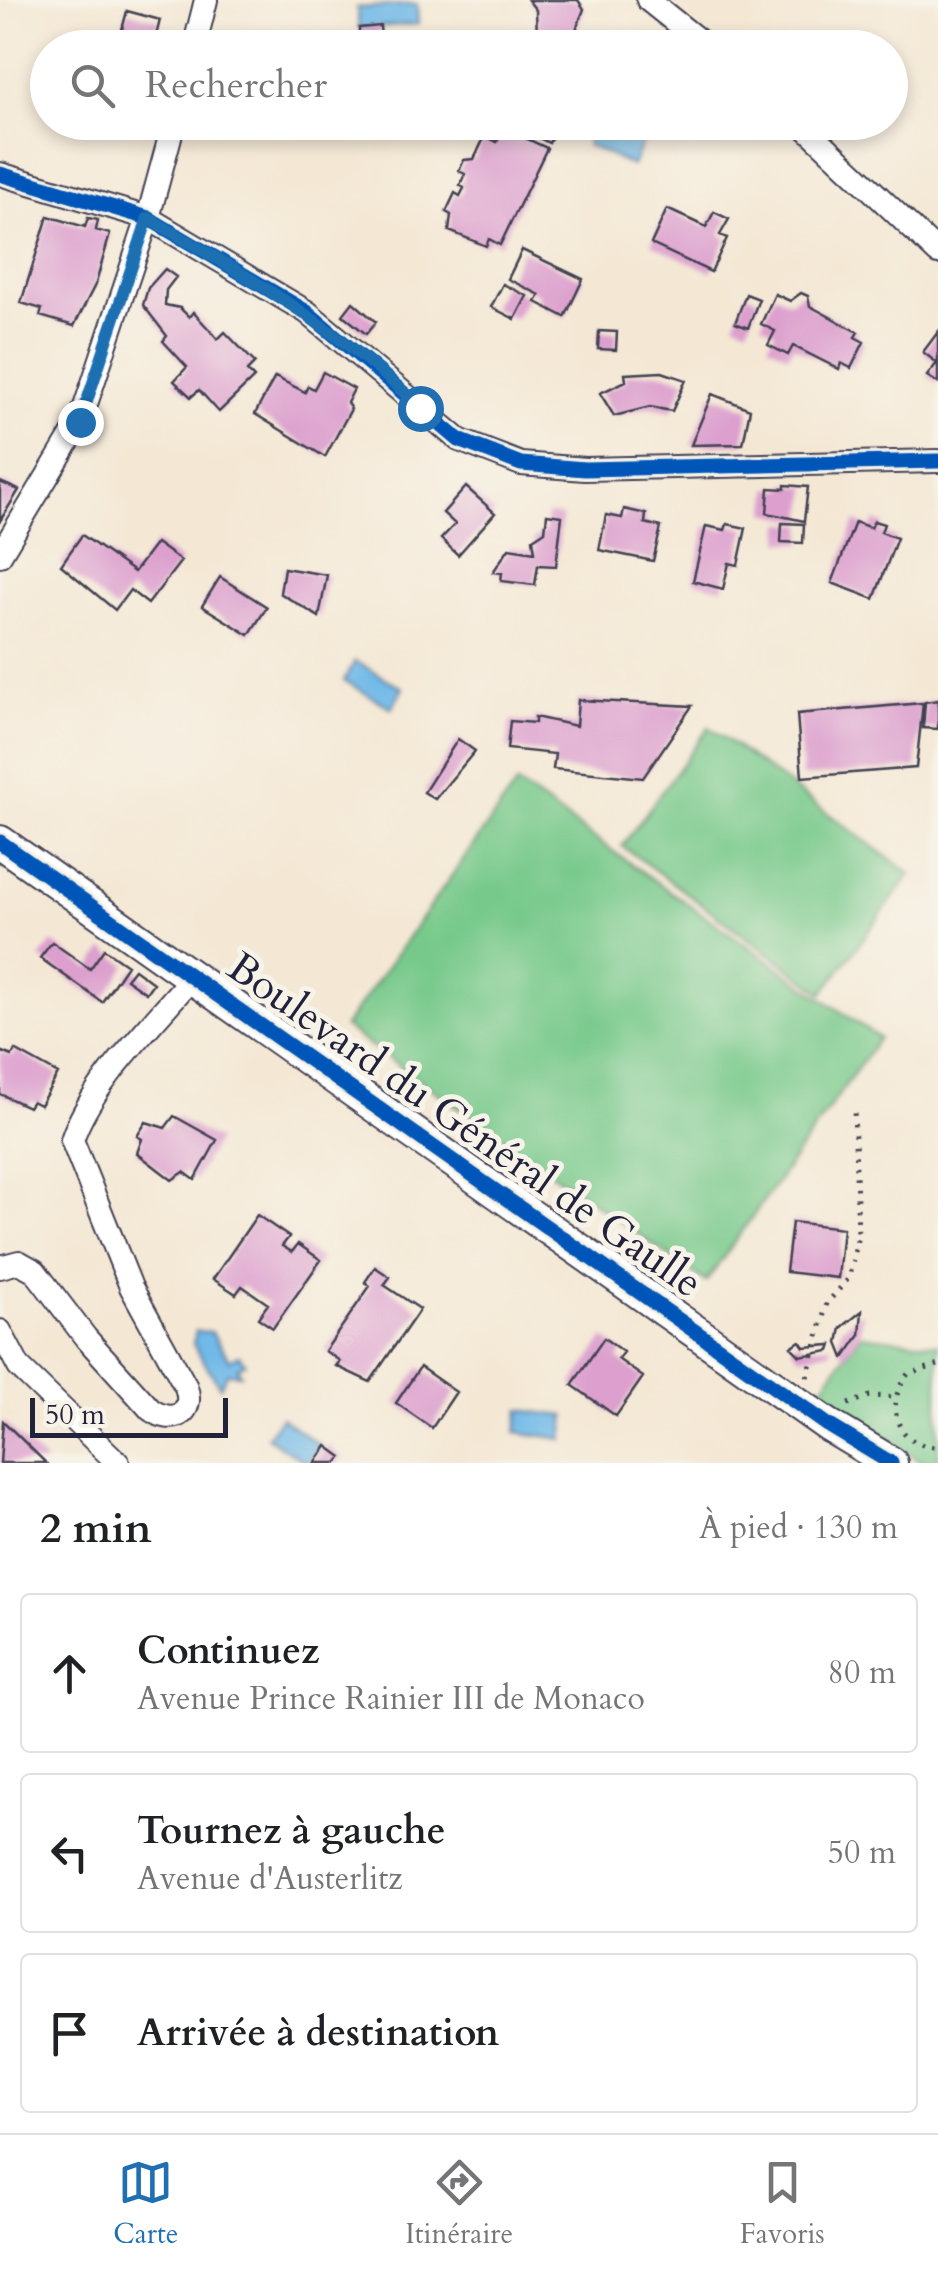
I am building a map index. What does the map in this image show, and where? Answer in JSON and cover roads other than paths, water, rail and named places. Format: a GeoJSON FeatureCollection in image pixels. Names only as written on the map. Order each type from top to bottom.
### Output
{"type":"FeatureCollection","features":[{"type":"Feature","properties":{"kind":"street"},"geometry":{"type":"LineString","coordinates":[[198,30],[206,0]]}},
{"type":"Feature","properties":{"kind":"street"},"geometry":{"type":"LineString","coordinates":[[648,0],[686,30]]}},
{"type":"Feature","properties":{"kind":"street"},"geometry":{"type":"LineString","coordinates":[[0,555],[80,422],[148,218],[169,140]]}},
{"type":"Feature","properties":{"kind":"street"},"geometry":{"type":"LineString","coordinates":[[819,140],[938,253]]}},
{"type":"Feature","properties":{"kind":"street"},"geometry":{"type":"LineString","coordinates":[[0,174],[148,218],[307,312],[459,440],[520,464],[584,470],[938,460]]}},
{"type":"Feature","properties":{"kind":"street","name":"Boulevard du Général de Gaulle"},"geometry":{"type":"LineString","coordinates":[[0,842],[828,1424],[891,1463]]}},
{"type":"Feature","properties":{"kind":"street"},"geometry":{"type":"LineString","coordinates":[[0,1267],[19,1262],[35,1271],[86,1338],[162,1418],[176,1418],[186,1411],[190,1400],[186,1387],[131,1287],[72,1140],[77,1124],[115,1070],[193,976]]}},
{"type":"Feature","properties":{"kind":"street"},"geometry":{"type":"LineString","coordinates":[[0,1331],[20,1367],[118,1463]]}},
{"type":"Feature","properties":{"kind":"water"},"geometry":{"type":"Polygon","coordinates":[[[417,4],[418,24],[359,28],[357,8],[417,4]]]}},
{"type":"Feature","properties":{"kind":"water"},"geometry":{"type":"Polygon","coordinates":[[[587,140],[642,143],[632,166],[587,145],[587,140]]]}},
{"type":"Feature","properties":{"kind":"water"},"geometry":{"type":"Polygon","coordinates":[[[355,661],[403,688],[392,708],[344,681],[355,661]]]}},
{"type":"Feature","properties":{"kind":"water"},"geometry":{"type":"Polygon","coordinates":[[[196,1331],[211,1332],[230,1360],[239,1355],[245,1363],[237,1368],[241,1374],[227,1373],[220,1387],[193,1344],[196,1331]]]}},
{"type":"Feature","properties":{"kind":"water"},"geometry":{"type":"Polygon","coordinates":[[[520,1410],[566,1416],[563,1439],[516,1432],[520,1410]]]}},
{"type":"Feature","properties":{"kind":"water"},"geometry":{"type":"Polygon","coordinates":[[[281,1417],[320,1446],[307,1463],[267,1437],[281,1417]]]}}]}
